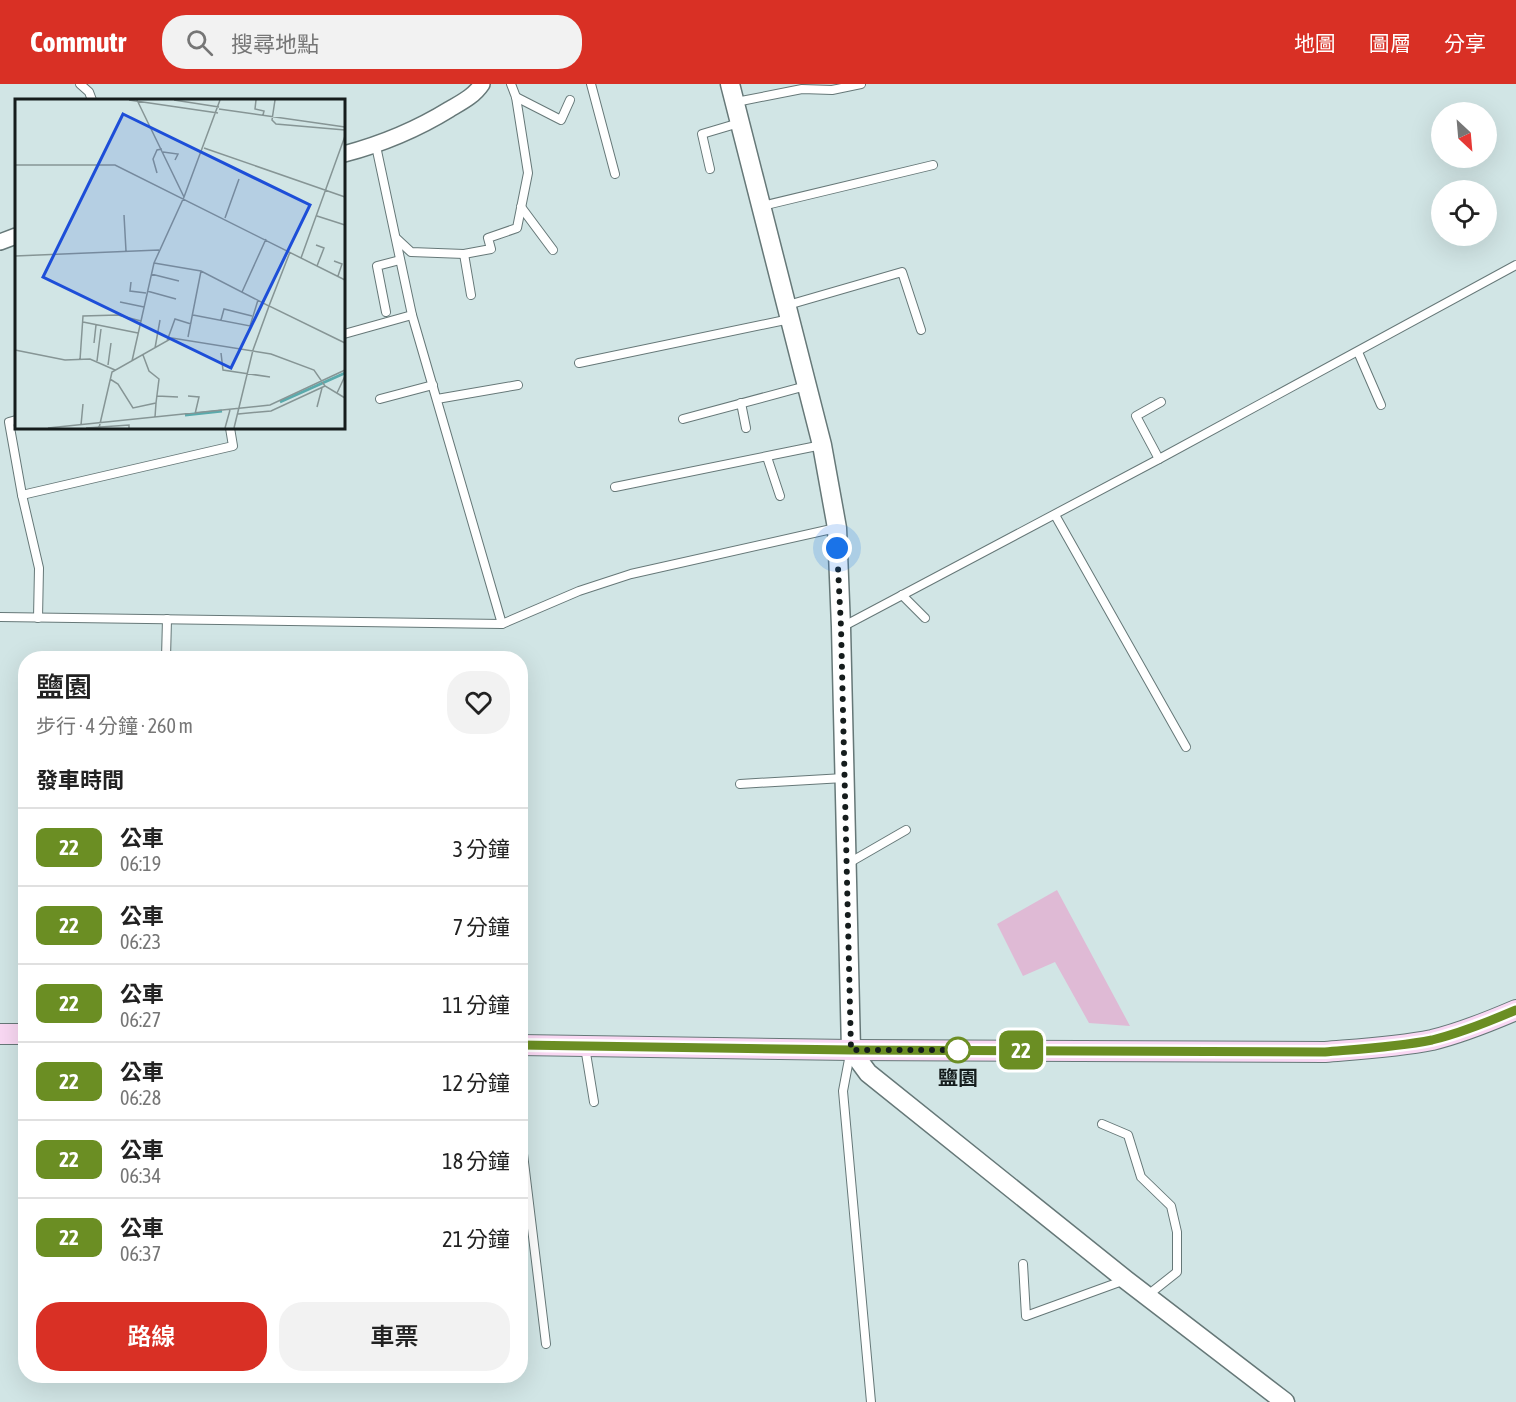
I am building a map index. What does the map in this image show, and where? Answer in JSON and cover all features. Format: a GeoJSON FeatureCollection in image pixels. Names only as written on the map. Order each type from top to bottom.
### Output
{"type":"FeatureCollection","features":[{"type":"Feature","properties":{"kind":"main road"},"geometry":{"type":"LineString","coordinates":[[528,1045],[851,1050],[1325,1052],[1395,1046],[1432,1040],[1471,1028],[1516,1010]]}},
{"type":"Feature","properties":{"kind":"main road"},"geometry":{"type":"LineString","coordinates":[[0,1034],[18,1034]]}},
{"type":"Feature","properties":{"kind":"street"},"geometry":{"type":"LineString","coordinates":[[345,154],[376,146],[420,127],[475,94],[482,84]]}},
{"type":"Feature","properties":{"kind":"street"},"geometry":{"type":"LineString","coordinates":[[730,84],[808,385],[837,528],[851,1050],[868,1073],[1126,1280],[1285,1402]]}},
{"type":"Feature","properties":{"kind":"street"},"geometry":{"type":"LineString","coordinates":[[0,242],[15,236]]}},
{"type":"Feature","properties":{"kind":"lane"},"geometry":{"type":"LineString","coordinates":[[80,84],[92,99]]}},
{"type":"Feature","properties":{"kind":"lane"},"geometry":{"type":"LineString","coordinates":[[396,238],[411,252],[464,254],[491,249],[488,238],[517,228],[528,173],[516,98],[511,84]]}},
{"type":"Feature","properties":{"kind":"lane"},"geometry":{"type":"LineString","coordinates":[[591,84],[615,174]]}},
{"type":"Feature","properties":{"kind":"lane"},"geometry":{"type":"LineString","coordinates":[[735,102],[802,89],[832,90],[861,84]]}},
{"type":"Feature","properties":{"kind":"lane"},"geometry":{"type":"LineString","coordinates":[[516,98],[561,120],[570,100]]}},
{"type":"Feature","properties":{"kind":"lane"},"geometry":{"type":"LineString","coordinates":[[710,169],[702,134],[740,122]]}},
{"type":"Feature","properties":{"kind":"lane"},"geometry":{"type":"LineString","coordinates":[[376,146],[412,315],[502,624]]}},
{"type":"Feature","properties":{"kind":"lane"},"geometry":{"type":"LineString","coordinates":[[761,207],[933,165]]}},
{"type":"Feature","properties":{"kind":"lane"},"geometry":{"type":"LineString","coordinates":[[521,207],[553,250]]}},
{"type":"Feature","properties":{"kind":"lane"},"geometry":{"type":"LineString","coordinates":[[464,254],[471,295]]}},
{"type":"Feature","properties":{"kind":"lane"},"geometry":{"type":"LineString","coordinates":[[386,312],[377,266],[400,260]]}},
{"type":"Feature","properties":{"kind":"lane"},"geometry":{"type":"LineString","coordinates":[[841,627],[1056,515],[1516,265]]}},
{"type":"Feature","properties":{"kind":"lane"},"geometry":{"type":"LineString","coordinates":[[579,363],[790,312],[902,272],[921,330]]}},
{"type":"Feature","properties":{"kind":"lane"},"geometry":{"type":"LineString","coordinates":[[345,334],[412,315]]}},
{"type":"Feature","properties":{"kind":"lane"},"geometry":{"type":"LineString","coordinates":[[1358,352],[1381,405]]}},
{"type":"Feature","properties":{"kind":"lane"},"geometry":{"type":"LineString","coordinates":[[437,399],[518,384]]}},
{"type":"Feature","properties":{"kind":"lane"},"geometry":{"type":"LineString","coordinates":[[380,399],[433,385]]}},
{"type":"Feature","properties":{"kind":"lane"},"geometry":{"type":"LineString","coordinates":[[683,418],[808,385]]}},
{"type":"Feature","properties":{"kind":"lane"},"geometry":{"type":"LineString","coordinates":[[1159,459],[1136,416],[1161,402]]}},
{"type":"Feature","properties":{"kind":"lane"},"geometry":{"type":"LineString","coordinates":[[741,403],[746,428]]}},
{"type":"Feature","properties":{"kind":"lane"},"geometry":{"type":"LineString","coordinates":[[15,420],[9,422],[22,495],[39,568],[38,618]]}},
{"type":"Feature","properties":{"kind":"lane"},"geometry":{"type":"LineString","coordinates":[[22,495],[233,446],[230,429]]}},
{"type":"Feature","properties":{"kind":"lane"},"geometry":{"type":"LineString","coordinates":[[615,487],[822,445]]}},
{"type":"Feature","properties":{"kind":"lane"},"geometry":{"type":"LineString","coordinates":[[767,457],[780,496]]}},
{"type":"Feature","properties":{"kind":"lane"},"geometry":{"type":"LineString","coordinates":[[1056,515],[1186,747]]}},
{"type":"Feature","properties":{"kind":"lane"},"geometry":{"type":"LineString","coordinates":[[0,617],[502,624],[579,591],[631,574],[837,528]]}},
{"type":"Feature","properties":{"kind":"lane"},"geometry":{"type":"LineString","coordinates":[[902,595],[926,618]]}},
{"type":"Feature","properties":{"kind":"lane"},"geometry":{"type":"LineString","coordinates":[[166,619],[166,651]]}},
{"type":"Feature","properties":{"kind":"lane"},"geometry":{"type":"LineString","coordinates":[[740,784],[844,778]]}},
{"type":"Feature","properties":{"kind":"lane"},"geometry":{"type":"LineString","coordinates":[[846,865],[906,830]]}},
{"type":"Feature","properties":{"kind":"lane"},"geometry":{"type":"LineString","coordinates":[[584,1046],[594,1102]]}},
{"type":"Feature","properties":{"kind":"lane"},"geometry":{"type":"LineString","coordinates":[[851,1050],[843,1091],[871,1402]]}},
{"type":"Feature","properties":{"kind":"lane"},"geometry":{"type":"LineString","coordinates":[[1102,1124],[1128,1135],[1141,1178],[1171,1206],[1177,1232],[1177,1272],[1147,1296]]}},
{"type":"Feature","properties":{"kind":"lane"},"geometry":{"type":"LineString","coordinates":[[528,1194],[546,1344]]}},
{"type":"Feature","properties":{"kind":"lane"},"geometry":{"type":"LineString","coordinates":[[1023,1264],[1026,1316],[1126,1280]]}},
{"type":"Feature","properties":{"kind":"shaded area"},"geometry":{"type":"Polygon","coordinates":[[[1057,890],[1130,1026],[1089,1023],[1055,962],[1023,976],[997,924],[1057,890]]]}},
{"type":"Feature","properties":{"kind":"bus line","name":"22"},"geometry":{"type":"LineString","coordinates":[[528,1045],[851,1050],[1325,1052],[1404,1045],[1432,1040],[1482,1025],[1516,1010]]}},
{"type":"Feature","properties":{"kind":"place","name":"鹽園"},"geometry":{"type":"Point","coordinates":[958,1050]}},
{"type":"Feature","properties":{"kind":"route"},"geometry":{"type":"LineString","coordinates":[[837,548],[851,1050],[970,1050],[958,1050]]}}]}
